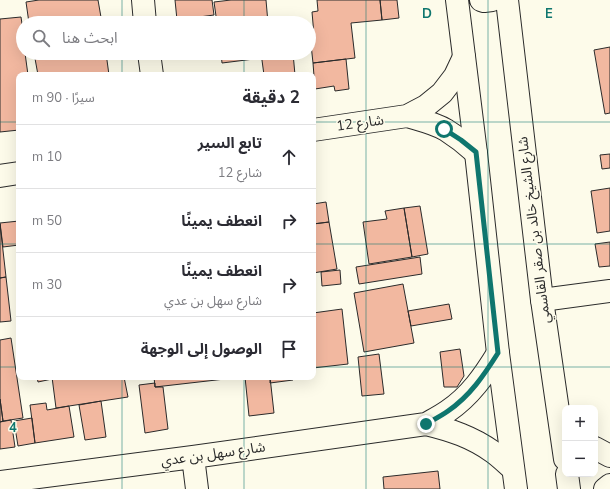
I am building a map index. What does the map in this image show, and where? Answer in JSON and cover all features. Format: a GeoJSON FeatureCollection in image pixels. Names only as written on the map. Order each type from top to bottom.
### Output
{"type":"FeatureCollection","features":[{"type":"Feature","properties":{"kind":"street"},"geometry":{"type":"LineString","coordinates":[[143,0],[144,16]]}},
{"type":"Feature","properties":{"kind":"street"},"geometry":{"type":"LineString","coordinates":[[457,0],[514,479]]}},
{"type":"Feature","properties":{"kind":"street"},"geometry":{"type":"LineString","coordinates":[[481,0],[492,0]]}},
{"type":"Feature","properties":{"kind":"street","name":"شارع الشيخ خالد بن صقر القاسمي"},"geometry":{"type":"LineString","coordinates":[[507,0],[542,300],[562,421]]}},
{"type":"Feature","properties":{"kind":"street","name":"شارع 12"},"geometry":{"type":"LineString","coordinates":[[316,130],[407,116],[426,106],[442,93],[455,76],[464,57]]}},
{"type":"Feature","properties":{"kind":"street"},"geometry":{"type":"LineString","coordinates":[[150,60],[152,72]]}},
{"type":"Feature","properties":{"kind":"street","name":"شارع 12"},"geometry":{"type":"LineString","coordinates":[[407,116],[444,129],[476,152]]}},
{"type":"Feature","properties":{"kind":"street"},"geometry":{"type":"LineString","coordinates":[[0,176],[16,173]]}},
{"type":"Feature","properties":{"kind":"street"},"geometry":{"type":"LineString","coordinates":[[542,300],[610,291]]}},
{"type":"Feature","properties":{"kind":"street","name":"شارع سهل بن عدي"},"geometry":{"type":"LineString","coordinates":[[426,424],[448,411],[468,394],[484,375],[498,353]]}},
{"type":"Feature","properties":{"kind":"street","name":"شارع سهل بن عدي"},"geometry":{"type":"LineString","coordinates":[[0,482],[193,457],[426,424],[450,430],[473,440],[494,452],[514,479]]}},
{"type":"Feature","properties":{"kind":"street"},"geometry":{"type":"LineString","coordinates":[[598,450],[610,456]]}},
{"type":"Feature","properties":{"kind":"street"},"geometry":{"type":"LineString","coordinates":[[193,457],[197,489]]}},
{"type":"Feature","properties":{"kind":"street"},"geometry":{"type":"LineString","coordinates":[[567,477],[569,489]]}},
{"type":"Feature","properties":{"kind":"street"},"geometry":{"type":"LineString","coordinates":[[605,489],[610,485]]}},
{"type":"Feature","properties":{"kind":"building"},"geometry":{"type":"Polygon","coordinates":[[[39,0],[98,0],[101,16],[28,16],[26,2],[39,0]]]}},
{"type":"Feature","properties":{"kind":"building"},"geometry":{"type":"Polygon","coordinates":[[[175,0],[212,0],[214,15],[177,16],[175,0]]]}},
{"type":"Feature","properties":{"kind":"building"},"geometry":{"type":"Polygon","coordinates":[[[231,0],[266,0],[267,16],[216,16],[214,2],[231,0]]]}},
{"type":"Feature","properties":{"kind":"building"},"geometry":{"type":"Polygon","coordinates":[[[317,0],[380,0],[382,20],[351,23],[355,58],[313,63],[313,60],[316,60],[316,16],[312,16],[312,12],[318,11],[317,0]]]}},
{"type":"Feature","properties":{"kind":"building"},"geometry":{"type":"Polygon","coordinates":[[[380,0],[397,0],[399,18],[382,20],[380,0]]]}},
{"type":"Feature","properties":{"kind":"building"},"geometry":{"type":"Polygon","coordinates":[[[16,17],[16,60],[26,60],[28,72],[16,72],[16,130],[0,132],[0,19],[16,17]]]}},
{"type":"Feature","properties":{"kind":"building"},"geometry":{"type":"Polygon","coordinates":[[[610,47],[610,113],[605,114],[594,50],[610,47]]]}},
{"type":"Feature","properties":{"kind":"building"},"geometry":{"type":"Polygon","coordinates":[[[346,59],[349,89],[335,91],[334,86],[316,89],[316,72],[314,72],[313,63],[346,59]]]}},
{"type":"Feature","properties":{"kind":"building"},"geometry":{"type":"Polygon","coordinates":[[[35,60],[107,60],[109,72],[37,72],[35,60]]]}},
{"type":"Feature","properties":{"kind":"building"},"geometry":{"type":"Polygon","coordinates":[[[222,60],[246,60],[222,63],[222,60]]]}},
{"type":"Feature","properties":{"kind":"building"},"geometry":{"type":"Polygon","coordinates":[[[262,60],[294,60],[295,72],[264,72],[262,60]]]}},
{"type":"Feature","properties":{"kind":"building"},"geometry":{"type":"Polygon","coordinates":[[[610,154],[610,168],[602,169],[600,155],[610,154]]]}},
{"type":"Feature","properties":{"kind":"building"},"geometry":{"type":"Polygon","coordinates":[[[610,188],[610,231],[597,233],[591,191],[610,188]]]}},
{"type":"Feature","properties":{"kind":"building"},"geometry":{"type":"Polygon","coordinates":[[[326,202],[329,222],[316,224],[316,204],[326,202]]]}},
{"type":"Feature","properties":{"kind":"building"},"geometry":{"type":"Polygon","coordinates":[[[420,206],[428,254],[412,257],[404,208],[420,206]]]}},
{"type":"Feature","properties":{"kind":"building"},"geometry":{"type":"Polygon","coordinates":[[[404,208],[412,257],[369,264],[363,222],[387,219],[385,211],[404,208]]]}},
{"type":"Feature","properties":{"kind":"building"},"geometry":{"type":"Polygon","coordinates":[[[16,221],[16,245],[3,247],[0,223],[16,221]]]}},
{"type":"Feature","properties":{"kind":"building"},"geometry":{"type":"Polygon","coordinates":[[[329,222],[337,269],[316,272],[316,224],[329,222]]]}},
{"type":"Feature","properties":{"kind":"building"},"geometry":{"type":"Polygon","coordinates":[[[0,224],[6,277],[0,278],[0,224]]]}},
{"type":"Feature","properties":{"kind":"building"},"geometry":{"type":"Polygon","coordinates":[[[610,242],[610,266],[599,267],[595,244],[610,242]]]}},
{"type":"Feature","properties":{"kind":"building"},"geometry":{"type":"Polygon","coordinates":[[[420,257],[422,274],[359,284],[356,267],[420,257]]]}},
{"type":"Feature","properties":{"kind":"building"},"geometry":{"type":"Polygon","coordinates":[[[340,270],[341,284],[322,286],[321,272],[340,270]]]}},
{"type":"Feature","properties":{"kind":"building"},"geometry":{"type":"Polygon","coordinates":[[[6,277],[11,321],[0,322],[0,278],[6,277]]]}},
{"type":"Feature","properties":{"kind":"building"},"geometry":{"type":"Polygon","coordinates":[[[403,284],[414,343],[364,352],[354,293],[403,284]]]}},
{"type":"Feature","properties":{"kind":"building"},"geometry":{"type":"Polygon","coordinates":[[[449,304],[452,319],[411,326],[408,311],[449,304]]]}},
{"type":"Feature","properties":{"kind":"building"},"geometry":{"type":"Polygon","coordinates":[[[342,309],[348,364],[316,368],[316,313],[342,309]]]}},
{"type":"Feature","properties":{"kind":"building"},"geometry":{"type":"Polygon","coordinates":[[[11,338],[16,380],[17,380],[23,418],[3,421],[0,399],[0,340],[11,338]]]}},
{"type":"Feature","properties":{"kind":"building"},"geometry":{"type":"Polygon","coordinates":[[[460,349],[464,376],[457,387],[444,387],[440,352],[460,349]]]}},
{"type":"Feature","properties":{"kind":"building"},"geometry":{"type":"Polygon","coordinates":[[[379,354],[384,394],[362,396],[358,357],[379,354]]]}},
{"type":"Feature","properties":{"kind":"building"},"geometry":{"type":"Polygon","coordinates":[[[52,380],[125,380],[128,397],[56,408],[52,380]]]}},
{"type":"Feature","properties":{"kind":"building"},"geometry":{"type":"Polygon","coordinates":[[[154,380],[216,380],[155,387],[154,380]]]}},
{"type":"Feature","properties":{"kind":"building"},"geometry":{"type":"Polygon","coordinates":[[[245,380],[270,380],[274,413],[249,416],[245,380]]]}},
{"type":"Feature","properties":{"kind":"building"},"geometry":{"type":"Polygon","coordinates":[[[270,380],[293,380],[270,383],[270,380]]]}},
{"type":"Feature","properties":{"kind":"building"},"geometry":{"type":"Polygon","coordinates":[[[155,383],[155,387],[163,387],[168,429],[145,433],[139,385],[155,383]]]}},
{"type":"Feature","properties":{"kind":"building"},"geometry":{"type":"Polygon","coordinates":[[[0,399],[3,421],[0,422],[0,399]]]}},
{"type":"Feature","properties":{"kind":"building"},"geometry":{"type":"Polygon","coordinates":[[[101,401],[106,437],[85,440],[79,405],[101,401]]]}},
{"type":"Feature","properties":{"kind":"building"},"geometry":{"type":"Polygon","coordinates":[[[46,403],[47,410],[69,406],[74,437],[35,443],[30,405],[46,403]]]}},
{"type":"Feature","properties":{"kind":"building"},"geometry":{"type":"Polygon","coordinates":[[[32,418],[35,443],[18,446],[14,421],[32,418]]]}},
{"type":"Feature","properties":{"kind":"building"},"geometry":{"type":"Polygon","coordinates":[[[11,420],[15,447],[0,449],[0,422],[11,420]]]}},
{"type":"Feature","properties":{"kind":"building"},"geometry":{"type":"Polygon","coordinates":[[[438,471],[440,489],[384,489],[383,477],[438,471]]]}},
{"type":"Feature","properties":{"kind":"route"},"geometry":{"type":"LineString","coordinates":[[426,424],[448,411],[468,394],[484,375],[498,353],[476,152],[444,129]]}}]}
